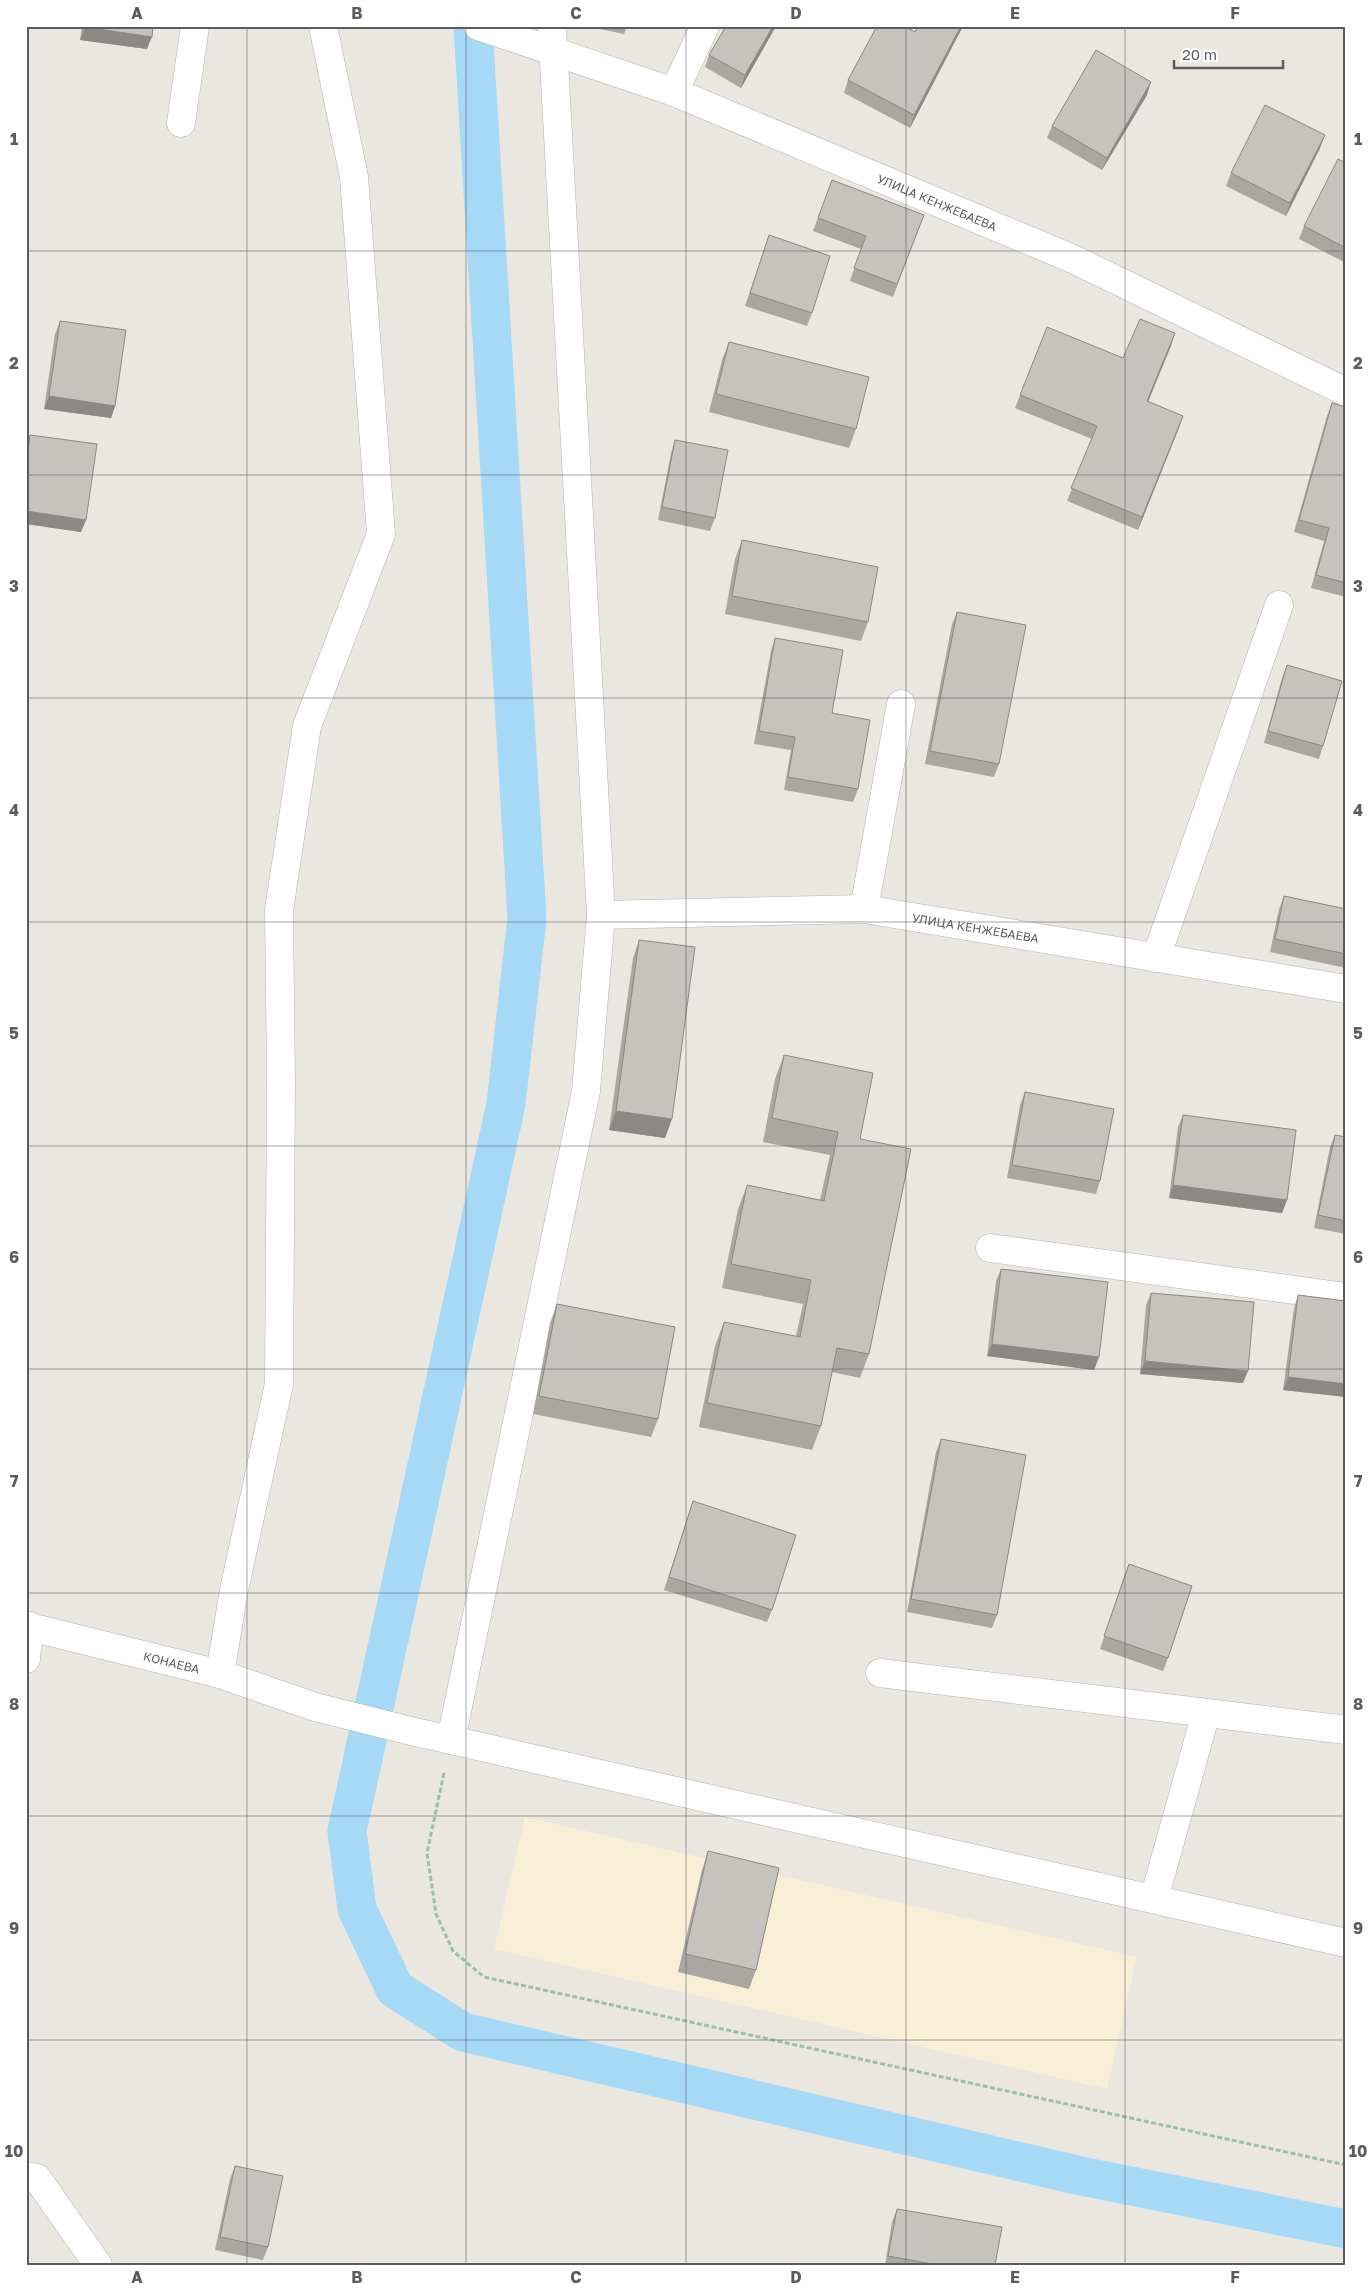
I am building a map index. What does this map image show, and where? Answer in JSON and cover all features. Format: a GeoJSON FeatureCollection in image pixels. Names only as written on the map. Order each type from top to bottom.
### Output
{"type":"FeatureCollection","features":[{"type":"Feature","properties":{"kind":"street"},"geometry":{"type":"LineString","coordinates":[[181,123],[194,26]]}},
{"type":"Feature","properties":{"kind":"street"},"geometry":{"type":"LineString","coordinates":[[220,1674],[234,1590],[279,1384],[281,1082],[279,910],[307,726],[381,534],[354,177],[323,26]]}},
{"type":"Feature","properties":{"kind":"street","name":"УЛИЦА КЕНЖЕБАЕВА"},"geometry":{"type":"LineString","coordinates":[[478,26],[518,40],[554,39],[674,92],[1073,259],[1346,392]]}},
{"type":"Feature","properties":{"kind":"street"},"geometry":{"type":"LineString","coordinates":[[674,92],[704,26]]}},
{"type":"Feature","properties":{"kind":"street"},"geometry":{"type":"LineString","coordinates":[[451,1740],[586,1091],[601,914],[554,39]]}},
{"type":"Feature","properties":{"kind":"street"},"geometry":{"type":"LineString","coordinates":[[1156,958],[1279,604]]}},
{"type":"Feature","properties":{"kind":"street"},"geometry":{"type":"LineString","coordinates":[[864,909],[901,704]]}},
{"type":"Feature","properties":{"kind":"street","name":"УЛИЦА КЕНЖЕБАЕВА"},"geometry":{"type":"LineString","coordinates":[[601,914],[864,909],[1346,990]]}},
{"type":"Feature","properties":{"kind":"street"},"geometry":{"type":"LineString","coordinates":[[990,1248],[1346,1296]]}},
{"type":"Feature","properties":{"kind":"street"},"geometry":{"type":"LineString","coordinates":[[26,1659],[28,1626]]}},
{"type":"Feature","properties":{"kind":"street","name":"КОНАЕВА"},"geometry":{"type":"LineString","coordinates":[[28,1626],[220,1674],[315,1707],[411,1731],[1346,1943]]}},
{"type":"Feature","properties":{"kind":"street"},"geometry":{"type":"LineString","coordinates":[[880,1673],[1346,1730]]}},
{"type":"Feature","properties":{"kind":"street"},"geometry":{"type":"LineString","coordinates":[[1154,1899],[1206,1713]]}},
{"type":"Feature","properties":{"kind":"street"},"geometry":{"type":"LineString","coordinates":[[26,2176],[37,2178],[98,2265]]}},
{"type":"Feature","properties":{"kind":"path"},"geometry":{"type":"LineString","coordinates":[[451,1740],[427,1854],[436,1914],[453,1951],[484,1977],[1346,2165]]}},
{"type":"Feature","properties":{"kind":"shaded area"},"geometry":{"type":"Polygon","coordinates":[[[525,1817],[1137,1957],[1107,2089],[494,1949],[525,1817]]]}},
{"type":"Feature","properties":{"kind":"building"},"geometry":{"type":"Polygon","coordinates":[[[85,26],[153,26],[152,37],[85,26]]]}},
{"type":"Feature","properties":{"kind":"building"},"geometry":{"type":"Polygon","coordinates":[[[726,26],[773,26],[745,75],[709,55],[726,26]]]}},
{"type":"Feature","properties":{"kind":"building"},"geometry":{"type":"Polygon","coordinates":[[[877,26],[904,26],[915,32],[918,26],[961,26],[914,115],[848,80],[877,26]]]}},
{"type":"Feature","properties":{"kind":"building"},"geometry":{"type":"Polygon","coordinates":[[[1096,50],[1151,82],[1107,158],[1052,126],[1096,50]]]}},
{"type":"Feature","properties":{"kind":"building"},"geometry":{"type":"Polygon","coordinates":[[[1265,105],[1325,135],[1290,203],[1231,173],[1265,105]]]}},
{"type":"Feature","properties":{"kind":"building"},"geometry":{"type":"Polygon","coordinates":[[[1338,159],[1346,163],[1346,248],[1304,226],[1338,159]]]}},
{"type":"Feature","properties":{"kind":"building"},"geometry":{"type":"Polygon","coordinates":[[[832,180],[924,215],[897,284],[854,268],[866,236],[818,218],[832,180]]]}},
{"type":"Feature","properties":{"kind":"building"},"geometry":{"type":"Polygon","coordinates":[[[769,235],[830,256],[812,313],[750,293],[769,235]]]}},
{"type":"Feature","properties":{"kind":"building"},"geometry":{"type":"Polygon","coordinates":[[[1140,319],[1175,333],[1147,401],[1183,416],[1142,517],[1071,488],[1097,426],[1020,395],[1047,327],[1123,358],[1140,319]]]}},
{"type":"Feature","properties":{"kind":"building"},"geometry":{"type":"Polygon","coordinates":[[[60,321],[126,330],[115,406],[49,396],[60,321]]]}},
{"type":"Feature","properties":{"kind":"building"},"geometry":{"type":"Polygon","coordinates":[[[729,342],[869,377],[856,429],[716,394],[729,342]]]}},
{"type":"Feature","properties":{"kind":"building"},"geometry":{"type":"Polygon","coordinates":[[[1332,403],[1346,407],[1346,583],[1316,575],[1329,528],[1299,520],[1332,403]]]}},
{"type":"Feature","properties":{"kind":"building"},"geometry":{"type":"Polygon","coordinates":[[[30,435],[97,444],[86,520],[26,511],[26,464],[30,435]]]}},
{"type":"Feature","properties":{"kind":"building"},"geometry":{"type":"Polygon","coordinates":[[[675,440],[728,450],[715,518],[662,507],[675,440]]]}},
{"type":"Feature","properties":{"kind":"building"},"geometry":{"type":"Polygon","coordinates":[[[742,540],[878,567],[868,622],[732,596],[742,540]]]}},
{"type":"Feature","properties":{"kind":"building"},"geometry":{"type":"Polygon","coordinates":[[[957,612],[1026,625],[999,764],[930,751],[957,612]]]}},
{"type":"Feature","properties":{"kind":"building"},"geometry":{"type":"Polygon","coordinates":[[[775,638],[843,650],[832,713],[870,720],[858,789],[788,777],[795,737],[759,731],[775,638]]]}},
{"type":"Feature","properties":{"kind":"building"},"geometry":{"type":"Polygon","coordinates":[[[1287,665],[1342,681],[1323,746],[1268,731],[1287,665]]]}},
{"type":"Feature","properties":{"kind":"building"},"geometry":{"type":"Polygon","coordinates":[[[1284,896],[1346,909],[1346,954],[1275,939],[1284,896]]]}},
{"type":"Feature","properties":{"kind":"building"},"geometry":{"type":"Polygon","coordinates":[[[639,940],[695,947],[672,1119],[616,1111],[639,940]]]}},
{"type":"Feature","properties":{"kind":"building"},"geometry":{"type":"Polygon","coordinates":[[[784,1055],[873,1073],[860,1139],[911,1149],[869,1354],[837,1348],[821,1426],[707,1403],[724,1322],[800,1337],[811,1280],[731,1264],[747,1185],[824,1201],[838,1132],[772,1118],[784,1055]]]}},
{"type":"Feature","properties":{"kind":"building"},"geometry":{"type":"Polygon","coordinates":[[[1025,1092],[1114,1109],[1100,1181],[1012,1165],[1025,1092]]]}},
{"type":"Feature","properties":{"kind":"building"},"geometry":{"type":"Polygon","coordinates":[[[1183,1115],[1296,1130],[1287,1200],[1173,1185],[1183,1115]]]}},
{"type":"Feature","properties":{"kind":"building"},"geometry":{"type":"Polygon","coordinates":[[[1335,1135],[1346,1137],[1346,1221],[1318,1215],[1335,1135]]]}},
{"type":"Feature","properties":{"kind":"building"},"geometry":{"type":"Polygon","coordinates":[[[1001,1269],[1108,1282],[1099,1357],[992,1344],[1001,1269]]]}},
{"type":"Feature","properties":{"kind":"building"},"geometry":{"type":"Polygon","coordinates":[[[1151,1293],[1254,1302],[1248,1371],[1145,1361],[1151,1293]]]}},
{"type":"Feature","properties":{"kind":"building"},"geometry":{"type":"Polygon","coordinates":[[[1298,1295],[1346,1301],[1346,1384],[1288,1377],[1298,1295]]]}},
{"type":"Feature","properties":{"kind":"building"},"geometry":{"type":"Polygon","coordinates":[[[557,1304],[675,1327],[658,1419],[539,1396],[557,1304]]]}},
{"type":"Feature","properties":{"kind":"building"},"geometry":{"type":"Polygon","coordinates":[[[941,1439],[1026,1455],[997,1615],[911,1599],[941,1439]]]}},
{"type":"Feature","properties":{"kind":"building"},"geometry":{"type":"Polygon","coordinates":[[[693,1501],[796,1535],[772,1610],[669,1577],[693,1501]]]}},
{"type":"Feature","properties":{"kind":"building"},"geometry":{"type":"Polygon","coordinates":[[[1129,1564],[1192,1586],[1168,1658],[1104,1636],[1129,1564]]]}},
{"type":"Feature","properties":{"kind":"building"},"geometry":{"type":"Polygon","coordinates":[[[708,1851],[779,1868],[756,1970],[685,1954],[708,1851]]]}},
{"type":"Feature","properties":{"kind":"building"},"geometry":{"type":"Polygon","coordinates":[[[235,2166],[283,2176],[268,2247],[220,2237],[235,2166]]]}},
{"type":"Feature","properties":{"kind":"building"},"geometry":{"type":"Polygon","coordinates":[[[897,2209],[1002,2227],[995,2265],[938,2265],[888,2256],[897,2209]]]}},
{"type":"Feature","properties":{"kind":"waterway"},"geometry":{"type":"LineString","coordinates":[[473,26],[527,918],[506,1104],[347,1831],[357,1909],[395,1989],[463,2032],[1081,2176],[1346,2229]]}}]}
